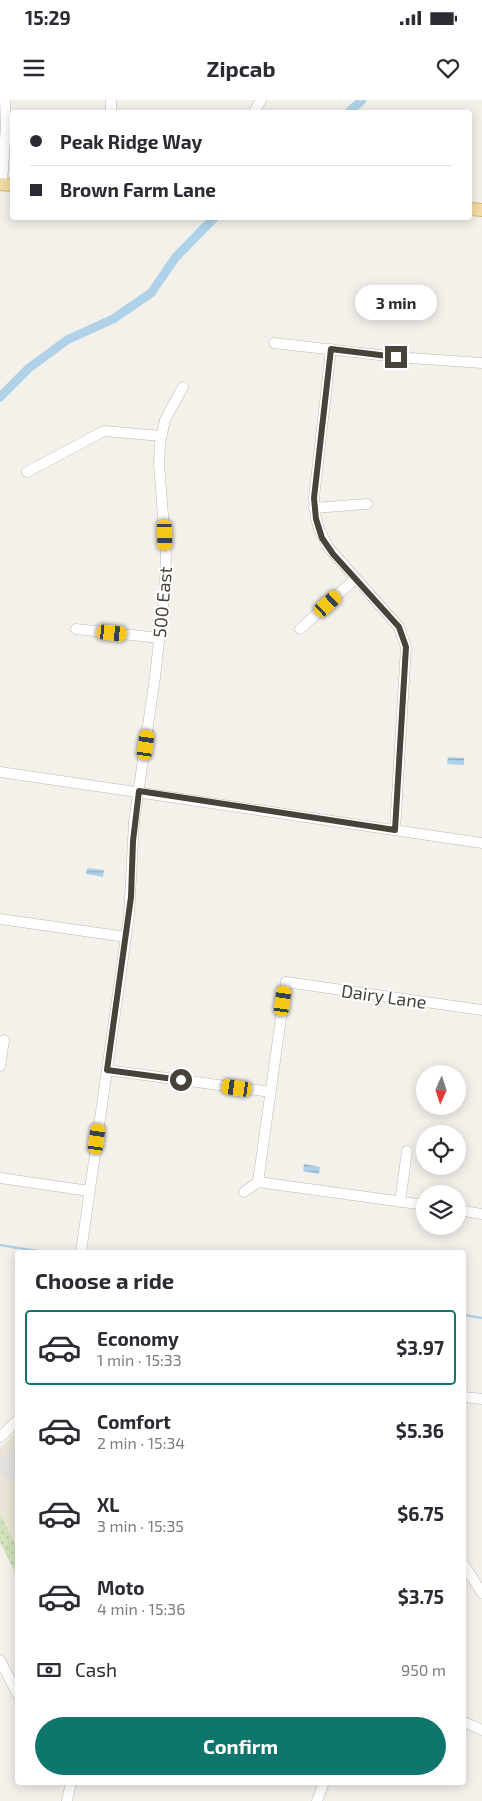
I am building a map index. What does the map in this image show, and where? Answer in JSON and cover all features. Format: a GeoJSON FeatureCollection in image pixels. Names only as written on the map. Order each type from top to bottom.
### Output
{"type":"FeatureCollection","features":[{"type":"Feature","properties":{"kind":"street"},"geometry":{"type":"LineString","coordinates":[[5,100],[5,184]]}},
{"type":"Feature","properties":{"kind":"street"},"geometry":{"type":"LineString","coordinates":[[274,343],[414,358],[482,363]]}},
{"type":"Feature","properties":{"kind":"street"},"geometry":{"type":"LineString","coordinates":[[331,349],[314,488],[314,508],[322,538],[333,554],[399,627],[406,647],[395,830]]}},
{"type":"Feature","properties":{"kind":"street","name":"500 East"},"geometry":{"type":"LineString","coordinates":[[81,1250],[126,937],[131,897],[134,822],[165,587],[166,553],[159,457],[161,436],[168,412],[183,388]]}},
{"type":"Feature","properties":{"kind":"street"},"geometry":{"type":"LineString","coordinates":[[27,472],[104,431],[161,436]]}},
{"type":"Feature","properties":{"kind":"street"},"geometry":{"type":"LineString","coordinates":[[314,508],[367,504]]}},
{"type":"Feature","properties":{"kind":"street"},"geometry":{"type":"LineString","coordinates":[[300,629],[355,579]]}},
{"type":"Feature","properties":{"kind":"street"},"geometry":{"type":"LineString","coordinates":[[76,629],[159,638]]}},
{"type":"Feature","properties":{"kind":"street"},"geometry":{"type":"LineString","coordinates":[[0,772],[482,843]]}},
{"type":"Feature","properties":{"kind":"street"},"geometry":{"type":"LineString","coordinates":[[0,919],[126,937]]}},
{"type":"Feature","properties":{"kind":"street","name":"Dairy Lane"},"geometry":{"type":"LineString","coordinates":[[270,1092],[286,982],[482,1010]]}},
{"type":"Feature","properties":{"kind":"street"},"geometry":{"type":"LineString","coordinates":[[0,1066],[4,1040]]}},
{"type":"Feature","properties":{"kind":"street"},"geometry":{"type":"LineString","coordinates":[[107,1070],[270,1092],[258,1182]]}},
{"type":"Feature","properties":{"kind":"street"},"geometry":{"type":"LineString","coordinates":[[400,1202],[407,1151]]}},
{"type":"Feature","properties":{"kind":"street"},"geometry":{"type":"LineString","coordinates":[[0,1178],[89,1191]]}},
{"type":"Feature","properties":{"kind":"street"},"geometry":{"type":"LineString","coordinates":[[244,1192],[258,1182],[416,1205]]}},
{"type":"Feature","properties":{"kind":"street"},"geometry":{"type":"LineString","coordinates":[[466,1211],[482,1214]]}},
{"type":"Feature","properties":{"kind":"street"},"geometry":{"type":"LineString","coordinates":[[466,1397],[482,1400]]}},
{"type":"Feature","properties":{"kind":"street"},"geometry":{"type":"LineString","coordinates":[[0,1437],[15,1423]]}},
{"type":"Feature","properties":{"kind":"street"},"geometry":{"type":"LineString","coordinates":[[466,1568],[482,1593]]}},
{"type":"Feature","properties":{"kind":"street"},"geometry":{"type":"LineString","coordinates":[[0,1660],[15,1689]]}},
{"type":"Feature","properties":{"kind":"street"},"geometry":{"type":"LineString","coordinates":[[466,1723],[482,1730]]}},
{"type":"Feature","properties":{"kind":"street"},"geometry":{"type":"LineString","coordinates":[[67,1801],[70,1785]]}},
{"type":"Feature","properties":{"kind":"street"},"geometry":{"type":"LineString","coordinates":[[317,1801],[323,1785]]}},
{"type":"Feature","properties":{"kind":"shaded area"},"geometry":{"type":"Polygon","coordinates":[[[15,1434],[15,1574],[0,1542],[0,1448],[15,1434]]]}},
{"type":"Feature","properties":{"kind":"shaded area"},"geometry":{"type":"Polygon","coordinates":[[[15,1446],[15,1478],[10,1482],[0,1473],[0,1459],[15,1446]]]}},
{"type":"Feature","properties":{"kind":"green space"},"geometry":{"type":"Polygon","coordinates":[[[0,1514],[15,1545],[15,1568],[13,1568],[0,1542],[0,1514]]]}},
{"type":"Feature","properties":{"kind":"water"},"geometry":{"type":"Polygon","coordinates":[[[448,757],[464,758],[464,765],[447,764],[448,757]]]}},
{"type":"Feature","properties":{"kind":"water"},"geometry":{"type":"Polygon","coordinates":[[[87,868],[104,870],[103,877],[86,874],[87,868]]]}},
{"type":"Feature","properties":{"kind":"water"},"geometry":{"type":"Polygon","coordinates":[[[304,1164],[320,1167],[319,1174],[303,1171],[304,1164]]]}},
{"type":"Feature","properties":{"kind":"waterway"},"geometry":{"type":"LineString","coordinates":[[351,110],[362,100]]}},
{"type":"Feature","properties":{"kind":"waterway"},"geometry":{"type":"LineString","coordinates":[[0,397],[29,368],[67,340],[113,319],[151,293],[176,257],[212,220]]}},
{"type":"Feature","properties":{"kind":"waterway"},"geometry":{"type":"LineString","coordinates":[[0,1245],[31,1250]]}},
{"type":"Feature","properties":{"kind":"waterway"},"geometry":{"type":"LineString","coordinates":[[466,1315],[482,1318]]}},
{"type":"Feature","properties":{"kind":"route"},"geometry":{"type":"LineString","coordinates":[[181,1080],[107,1070],[128,927],[134,822],[139,791],[395,830],[407,661],[406,647],[399,627],[333,554],[322,538],[318,529],[314,508],[314,488],[331,349],[396,357]]}}]}
